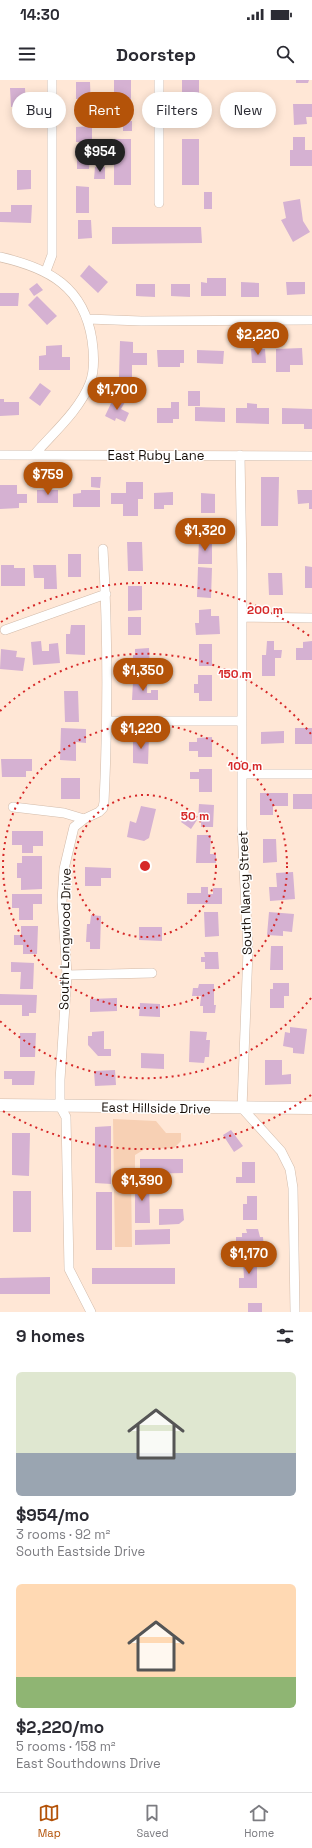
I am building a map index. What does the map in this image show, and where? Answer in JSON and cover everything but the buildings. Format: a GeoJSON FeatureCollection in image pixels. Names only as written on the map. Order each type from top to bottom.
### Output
{"type":"FeatureCollection","features":[{"type":"Feature","properties":{"kind":"main road","name":"East Hillside Drive"},"geometry":{"type":"LineString","coordinates":[[0,1105],[312,1108]]}},
{"type":"Feature","properties":{"kind":"street"},"geometry":{"type":"LineString","coordinates":[[46,272],[52,255],[52,80]]}},
{"type":"Feature","properties":{"kind":"street"},"geometry":{"type":"LineString","coordinates":[[159,80],[159,203]]}},
{"type":"Feature","properties":{"kind":"street"},"geometry":{"type":"LineString","coordinates":[[0,257],[22,262],[56,277],[71,292],[88,319],[93,354],[90,383],[74,409],[34,455]]}},
{"type":"Feature","properties":{"kind":"street"},"geometry":{"type":"LineString","coordinates":[[88,319],[141,321],[312,320]]}},
{"type":"Feature","properties":{"kind":"street","name":"East Ruby Lane"},"geometry":{"type":"LineString","coordinates":[[0,455],[312,456]]}},
{"type":"Feature","properties":{"kind":"street","name":"South Nancy Street"},"geometry":{"type":"LineString","coordinates":[[240,456],[243,851],[248,950],[242,1108]]}},
{"type":"Feature","properties":{"kind":"street","name":"South Longwood Drive"},"geometry":{"type":"LineString","coordinates":[[91,1312],[69,1269],[66,1117],[60,1106],[60,1080],[67,975],[62,901],[64,869],[74,827],[84,819],[99,812],[103,806],[108,721],[106,594],[103,549]]}},
{"type":"Feature","properties":{"kind":"street"},"geometry":{"type":"LineString","coordinates":[[5,630],[106,594]]}},
{"type":"Feature","properties":{"kind":"street"},"geometry":{"type":"LineString","coordinates":[[242,617],[312,618]]}},
{"type":"Feature","properties":{"kind":"street"},"geometry":{"type":"LineString","coordinates":[[108,721],[241,720]]}},
{"type":"Feature","properties":{"kind":"street"},"geometry":{"type":"LineString","coordinates":[[242,774],[312,774]]}},
{"type":"Feature","properties":{"kind":"street"},"geometry":{"type":"LineString","coordinates":[[13,807],[64,813],[84,819]]}},
{"type":"Feature","properties":{"kind":"street"},"geometry":{"type":"LineString","coordinates":[[67,975],[152,973]]}},
{"type":"Feature","properties":{"kind":"street"},"geometry":{"type":"LineString","coordinates":[[242,1108],[281,1151],[290,1169],[293,1188],[294,1312]]}},
{"type":"Feature","properties":{"kind":"shaded area"},"geometry":{"type":"Polygon","coordinates":[[[113,1119],[156,1121],[166,1133],[181,1133],[181,1141],[174,1148],[145,1149],[135,1155],[135,1175],[131,1178],[132,1247],[115,1247],[113,1119]]]}}]}
